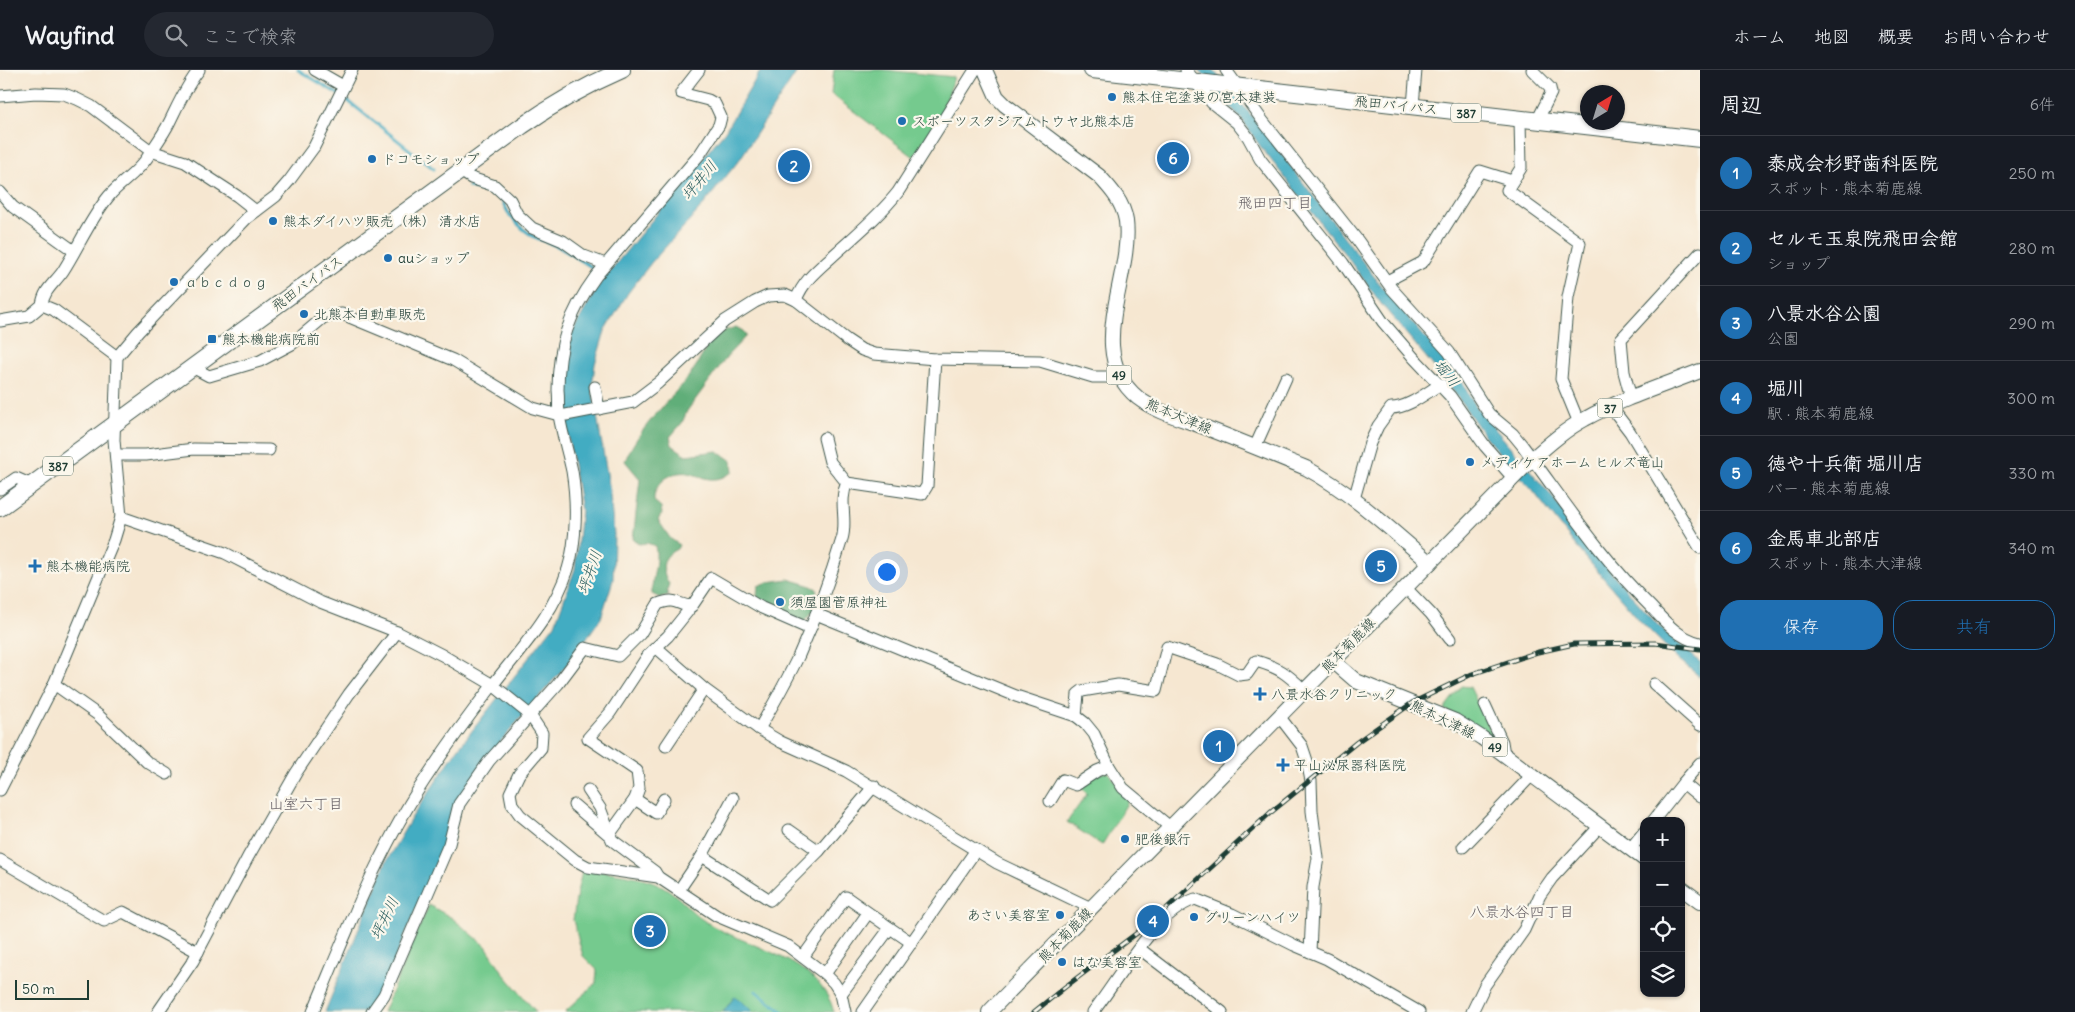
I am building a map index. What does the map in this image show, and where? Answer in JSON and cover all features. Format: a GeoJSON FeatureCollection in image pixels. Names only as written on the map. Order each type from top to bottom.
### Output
{"type":"FeatureCollection","features":[{"type":"Feature","properties":{"kind":"highway","name":"飛田バイパス"},"geometry":{"type":"LineString","coordinates":[[1092,70],[1194,79],[1237,87],[1700,139]]}},
{"type":"Feature","properties":{"kind":"highway","name":"飛田バイパス"},"geometry":{"type":"LineString","coordinates":[[0,508],[194,368],[460,170],[563,98],[617,71]]}},
{"type":"Feature","properties":{"kind":"main road","name":"熊本大津線"},"geometry":{"type":"LineString","coordinates":[[985,70],[994,92],[1005,104],[1098,176],[1112,189],[1120,203],[1126,220],[1125,245],[1111,341],[1119,376],[1139,398],[1149,404],[1306,468],[1325,478],[1354,499],[1430,563]]}},
{"type":"Feature","properties":{"kind":"main road","name":"熊本菊鹿線"},"geometry":{"type":"LineString","coordinates":[[989,1012],[1531,460],[1555,439],[1579,423],[1631,398],[1700,371]]}},
{"type":"Feature","properties":{"kind":"main road","name":"熊本大津線"},"geometry":{"type":"LineString","coordinates":[[1333,661],[1356,681],[1455,721],[1504,754],[1640,856]]}},
{"type":"Feature","properties":{"kind":"main road"},"geometry":{"type":"LineString","coordinates":[[1685,891],[1700,902]]}},
{"type":"Feature","properties":{"kind":"street"},"geometry":{"type":"LineString","coordinates":[[0,321],[28,316],[42,305],[43,297],[49,286],[59,277],[96,213],[110,195],[140,166],[161,138],[191,80],[199,70]]}},
{"type":"Feature","properties":{"kind":"street"},"geometry":{"type":"LineString","coordinates":[[315,70],[343,86]]}},
{"type":"Feature","properties":{"kind":"street"},"geometry":{"type":"LineString","coordinates":[[0,790],[3,775],[54,684],[114,540],[121,517],[116,455],[117,357],[208,258],[256,211],[276,196],[300,166],[326,123],[352,70]]}},
{"type":"Feature","properties":{"kind":"street"},"geometry":{"type":"LineString","coordinates":[[313,1012],[391,834],[431,769],[496,687],[543,621],[557,597],[568,568],[574,516],[572,474],[562,415],[558,363],[564,336],[570,317],[584,291],[700,154],[720,125],[721,117],[715,104],[682,93],[699,70]]}},
{"type":"Feature","properties":{"kind":"street"},"geometry":{"type":"LineString","coordinates":[[796,300],[801,287],[815,272],[887,206],[898,192],[975,70]]}},
{"type":"Feature","properties":{"kind":"street"},"geometry":{"type":"LineString","coordinates":[[1226,70],[1262,120],[1335,211],[1387,281],[1449,352],[1489,414],[1513,434],[1604,557],[1678,634],[1700,643]]}},
{"type":"Feature","properties":{"kind":"street"},"geometry":{"type":"LineString","coordinates":[[1413,106],[1416,70]]}},
{"type":"Feature","properties":{"kind":"street"},"geometry":{"type":"LineString","coordinates":[[1532,70],[1550,88],[1551,93],[1537,121]]}},
{"type":"Feature","properties":{"kind":"street"},"geometry":{"type":"LineString","coordinates":[[1194,79],[1212,103],[1238,123],[1260,159],[1343,262],[1383,322],[1414,358],[1441,384],[1486,446],[1514,477]]}},
{"type":"Feature","properties":{"kind":"street"},"geometry":{"type":"LineString","coordinates":[[0,96],[36,93],[64,94],[77,99],[91,106],[151,151],[184,162],[237,196],[256,211]]}},
{"type":"Feature","properties":{"kind":"street"},"geometry":{"type":"LineString","coordinates":[[1520,119],[1520,168],[1507,190],[1580,243],[1568,296],[1560,379],[1579,423]]}},
{"type":"Feature","properties":{"kind":"street"},"geometry":{"type":"LineString","coordinates":[[460,170],[471,178],[495,186],[505,194],[517,214],[532,228],[563,241],[584,256],[605,264]]}},
{"type":"Feature","properties":{"kind":"street"},"geometry":{"type":"LineString","coordinates":[[1387,281],[1423,262],[1480,171],[1512,181]]}},
{"type":"Feature","properties":{"kind":"street"},"geometry":{"type":"LineString","coordinates":[[0,192],[13,207],[74,251]]}},
{"type":"Feature","properties":{"kind":"street"},"geometry":{"type":"LineString","coordinates":[[1631,398],[1624,372],[1621,339],[1700,253]]}},
{"type":"Feature","properties":{"kind":"street"},"geometry":{"type":"LineString","coordinates":[[194,368],[209,376],[260,361],[292,344],[324,317],[342,314],[453,360],[533,408],[562,415],[633,402],[658,383],[724,321],[768,296],[785,295],[796,300],[834,332],[862,350],[874,354],[935,359],[1040,361],[1093,377],[1119,376]]}},
{"type":"Feature","properties":{"kind":"street"},"geometry":{"type":"LineString","coordinates":[[42,305],[54,310],[117,357]]}},
{"type":"Feature","properties":{"kind":"street"},"geometry":{"type":"LineString","coordinates":[[824,438],[830,462],[847,483],[922,494],[926,490],[935,359]]}},
{"type":"Feature","properties":{"kind":"street"},"geometry":{"type":"LineString","coordinates":[[1255,447],[1286,378]]}},
{"type":"Feature","properties":{"kind":"street"},"geometry":{"type":"LineString","coordinates":[[1354,499],[1370,443],[1378,426],[1391,408],[1398,408],[1441,384]]}},
{"type":"Feature","properties":{"kind":"street"},"geometry":{"type":"LineString","coordinates":[[595,387],[596,410]]}},
{"type":"Feature","properties":{"kind":"street"},"geometry":{"type":"LineString","coordinates":[[1611,407],[1630,432],[1700,548]]}},
{"type":"Feature","properties":{"kind":"street"},"geometry":{"type":"LineString","coordinates":[[116,455],[146,455],[194,449],[268,450]]}},
{"type":"Feature","properties":{"kind":"street"},"geometry":{"type":"LineString","coordinates":[[0,489],[16,478],[32,485]]}},
{"type":"Feature","properties":{"kind":"street"},"geometry":{"type":"LineString","coordinates":[[759,729],[795,662],[816,614],[843,538],[842,496],[847,483]]}},
{"type":"Feature","properties":{"kind":"street"},"geometry":{"type":"LineString","coordinates":[[121,517],[225,553],[320,602],[397,632],[442,655],[496,687],[527,712],[542,733],[541,748],[512,786],[510,794],[512,804],[520,815],[575,860],[588,867],[658,877],[717,916],[788,946],[825,974],[841,994],[845,1012]]}},
{"type":"Feature","properties":{"kind":"street"},"geometry":{"type":"LineString","coordinates":[[372,1012],[384,995],[449,844],[459,804],[527,712],[558,684],[585,648],[618,656],[640,634],[658,604],[673,600],[687,606],[692,606],[711,578],[762,608],[810,630]]}},
{"type":"Feature","properties":{"kind":"street"},"geometry":{"type":"LineString","coordinates":[[1404,588],[1431,614],[1450,639]]}},
{"type":"Feature","properties":{"kind":"street"},"geometry":{"type":"LineString","coordinates":[[610,835],[635,799],[639,788],[637,771],[588,738],[610,713],[642,664],[688,611],[687,606]]}},
{"type":"Feature","properties":{"kind":"street"},"geometry":{"type":"LineString","coordinates":[[816,614],[1016,696],[1076,716],[1094,734],[1108,766],[1128,794],[1170,827]]}},
{"type":"Feature","properties":{"kind":"street"},"geometry":{"type":"LineString","coordinates":[[158,1012],[180,982],[198,952],[248,857],[296,773],[349,694],[397,632]]}},
{"type":"Feature","properties":{"kind":"street"},"geometry":{"type":"LineString","coordinates":[[1076,716],[1078,694],[1082,691],[1118,685],[1156,691],[1167,647],[1217,664],[1239,675],[1247,674],[1256,661],[1274,666],[1283,671],[1304,690]]}},
{"type":"Feature","properties":{"kind":"street"},"geometry":{"type":"LineString","coordinates":[[657,648],[704,689],[759,729],[781,742],[846,770],[976,850],[1028,878],[1091,908]]}},
{"type":"Feature","properties":{"kind":"street"},"geometry":{"type":"LineString","coordinates":[[54,684],[98,716],[147,762],[167,774]]}},
{"type":"Feature","properties":{"kind":"street"},"geometry":{"type":"LineString","coordinates":[[1654,684],[1700,724]]}},
{"type":"Feature","properties":{"kind":"street"},"geometry":{"type":"LineString","coordinates":[[666,746],[704,689]]}},
{"type":"Feature","properties":{"kind":"street"},"geometry":{"type":"LineString","coordinates":[[1485,705],[1502,742],[1504,754]]}},
{"type":"Feature","properties":{"kind":"street"},"geometry":{"type":"LineString","coordinates":[[1279,716],[1302,746],[1311,781],[1312,811],[1318,858],[1313,887],[1310,952]]}},
{"type":"Feature","properties":{"kind":"street"},"geometry":{"type":"LineString","coordinates":[[1656,817],[1700,763]]}},
{"type":"Feature","properties":{"kind":"street"},"geometry":{"type":"LineString","coordinates":[[1050,801],[1063,780],[1076,785],[1097,770],[1108,766]]}},
{"type":"Feature","properties":{"kind":"street"},"geometry":{"type":"LineString","coordinates":[[1463,847],[1532,775]]}},
{"type":"Feature","properties":{"kind":"street"},"geometry":{"type":"LineString","coordinates":[[1683,783],[1700,797]]}},
{"type":"Feature","properties":{"kind":"street"},"geometry":{"type":"LineString","coordinates":[[702,856],[770,900],[819,851],[874,786]]}},
{"type":"Feature","properties":{"kind":"street"},"geometry":{"type":"LineString","coordinates":[[588,790],[600,808],[612,840],[655,872],[658,877]]}},
{"type":"Feature","properties":{"kind":"street"},"geometry":{"type":"LineString","coordinates":[[679,890],[702,856],[732,798]]}},
{"type":"Feature","properties":{"kind":"street"},"geometry":{"type":"LineString","coordinates":[[635,799],[656,812],[664,799]]}},
{"type":"Feature","properties":{"kind":"street"},"geometry":{"type":"LineString","coordinates":[[574,805],[610,835]]}},
{"type":"Feature","properties":{"kind":"street"},"geometry":{"type":"LineString","coordinates":[[1472,1012],[1485,985],[1524,930],[1540,895],[1552,878],[1600,826]]}},
{"type":"Feature","properties":{"kind":"street"},"geometry":{"type":"LineString","coordinates":[[789,830],[819,851]]}},
{"type":"Feature","properties":{"kind":"street"},"geometry":{"type":"LineString","coordinates":[[1630,849],[1640,837]]}},
{"type":"Feature","properties":{"kind":"street"},"geometry":{"type":"LineString","coordinates":[[863,1012],[976,850]]}},
{"type":"Feature","properties":{"kind":"street"},"geometry":{"type":"LineString","coordinates":[[0,860],[104,921],[123,912],[198,952]]}},
{"type":"Feature","properties":{"kind":"street"},"geometry":{"type":"LineString","coordinates":[[803,957],[846,897],[912,944]]}},
{"type":"Feature","properties":{"kind":"street"},"geometry":{"type":"LineString","coordinates":[[1093,1012],[1161,923],[1183,905],[1195,899],[1232,914],[1362,978],[1419,1012]]}},
{"type":"Feature","properties":{"kind":"street"},"geometry":{"type":"LineString","coordinates":[[825,974],[868,913]]}},
{"type":"Feature","properties":{"kind":"street"},"geometry":{"type":"LineString","coordinates":[[841,994],[890,928]]}},
{"type":"Feature","properties":{"kind":"street"},"geometry":{"type":"LineString","coordinates":[[1140,949],[1222,1012]]}},
{"type":"Feature","properties":{"kind":"green space","name":"スポーツスタジアムトウヤ北熊本店"},"geometry":{"type":"Polygon","coordinates":[[[834,70],[883,70],[954,77],[938,119],[914,157],[831,94],[834,70]]]}},
{"type":"Feature","properties":{"kind":"green space"},"geometry":{"type":"Polygon","coordinates":[[[736,327],[743,331],[746,336],[729,354],[687,411],[682,423],[670,437],[672,445],[686,455],[717,451],[732,461],[733,472],[711,479],[688,473],[675,474],[664,480],[656,489],[654,501],[661,507],[662,514],[658,520],[670,538],[679,545],[665,560],[664,574],[669,584],[668,596],[660,598],[652,594],[656,558],[655,546],[647,543],[639,544],[633,539],[640,479],[625,461],[638,437],[684,383],[712,339],[720,333],[736,327]]]}},
{"type":"Feature","properties":{"kind":"green space"},"geometry":{"type":"Polygon","coordinates":[[[788,579],[817,589],[814,610],[804,622],[764,605],[757,596],[758,586],[768,582],[788,579]]]}},
{"type":"Feature","properties":{"kind":"green space"},"geometry":{"type":"Polygon","coordinates":[[[1461,686],[1470,687],[1496,742],[1444,709],[1461,686]]]}},
{"type":"Feature","properties":{"kind":"green space"},"geometry":{"type":"Polygon","coordinates":[[[1108,772],[1129,800],[1102,845],[1067,822],[1087,794],[1081,787],[1097,774],[1108,772]]]}},
{"type":"Feature","properties":{"kind":"green space"},"geometry":{"type":"Polygon","coordinates":[[[583,868],[634,876],[662,886],[706,922],[780,956],[798,967],[814,979],[826,994],[834,1012],[565,1012],[596,983],[597,970],[583,956],[573,920],[583,868]]]}},
{"type":"Feature","properties":{"kind":"green space"},"geometry":{"type":"Polygon","coordinates":[[[429,905],[452,918],[486,946],[504,974],[536,1012],[383,1012],[429,905]]]}},
{"type":"Feature","properties":{"kind":"water","name":"坪井川"},"geometry":{"type":"Polygon","coordinates":[[[761,70],[798,70],[740,159],[700,209],[651,263],[628,293],[605,331],[595,364],[592,387],[609,485],[614,534],[613,580],[601,618],[571,660],[488,756],[452,809],[451,827],[378,999],[367,1012],[325,1012],[386,862],[412,817],[457,750],[555,624],[575,569],[581,510],[565,419],[568,339],[601,282],[725,131],[761,70]]]}},
{"type":"Feature","properties":{"kind":"water"},"geometry":{"type":"Polygon","coordinates":[[[1198,70],[1213,70],[1262,128],[1382,287],[1459,377],[1475,405],[1549,493],[1603,563],[1657,624],[1700,662],[1700,677],[1677,658],[1642,623],[1575,545],[1533,491],[1487,439],[1446,381],[1382,305],[1260,146],[1243,121],[1198,70]]]}},
{"type":"Feature","properties":{"kind":"water"},"geometry":{"type":"Polygon","coordinates":[[[735,996],[752,1010],[751,1012],[723,1012],[735,996]]]}},
{"type":"Feature","properties":{"kind":"waterway"},"geometry":{"type":"LineString","coordinates":[[298,70],[343,97],[434,169]]}},
{"type":"Feature","properties":{"kind":"waterway"},"geometry":{"type":"LineString","coordinates":[[469,187],[497,194]]}},
{"type":"Feature","properties":{"kind":"waterway"},"geometry":{"type":"LineString","coordinates":[[501,199],[510,216],[523,229],[534,237],[557,246],[608,277]]}},
{"type":"Feature","properties":{"kind":"waterway"},"geometry":{"type":"LineString","coordinates":[[756,991],[783,1012]]}},
{"type":"Feature","properties":{"kind":"railway"},"geometry":{"type":"LineString","coordinates":[[1034,1012],[1153,921],[1270,813],[1357,742],[1412,703],[1472,674],[1538,652],[1574,644],[1655,643],[1700,649]]}},
{"type":"Feature","properties":{"kind":"place","name":"熊本住宅塗装の宮本建装"},"geometry":{"type":"Point","coordinates":[1112,97]}},
{"type":"Feature","properties":{"kind":"place","name":"スポーツスタジアムトウヤ北熊本店"},"geometry":{"type":"Point","coordinates":[902,121]}},
{"type":"Feature","properties":{"kind":"place","name":"金馬車北部店"},"geometry":{"type":"Point","coordinates":[1173,158]}},
{"type":"Feature","properties":{"kind":"place","name":"ドコモショップ"},"geometry":{"type":"Point","coordinates":[372,159]}},
{"type":"Feature","properties":{"kind":"place","name":"セルモ玉泉院飛田会館"},"geometry":{"type":"Point","coordinates":[794,166]}},
{"type":"Feature","properties":{"kind":"place","name":"熊本ダイハツ販売（株） 清水店"},"geometry":{"type":"Point","coordinates":[273,221]}},
{"type":"Feature","properties":{"kind":"place","name":"auショップ"},"geometry":{"type":"Point","coordinates":[388,258]}},
{"type":"Feature","properties":{"kind":"place","name":"ａｂｃｄｏｇ"},"geometry":{"type":"Point","coordinates":[174,282]}},
{"type":"Feature","properties":{"kind":"place","name":"北熊本自動車販売"},"geometry":{"type":"Point","coordinates":[304,314]}},
{"type":"Feature","properties":{"kind":"place","name":"熊本機能病院前"},"geometry":{"type":"Point","coordinates":[212,339]}},
{"type":"Feature","properties":{"kind":"place","name":"メディケアホーム ヒルズ竜山"},"geometry":{"type":"Point","coordinates":[1470,462]}},
{"type":"Feature","properties":{"kind":"place","name":"熊本機能病院"},"geometry":{"type":"Point","coordinates":[35,566]}},
{"type":"Feature","properties":{"kind":"place","name":"徳や十兵衛 堀川店"},"geometry":{"type":"Point","coordinates":[1381,566]}},
{"type":"Feature","properties":{"kind":"place","name":"須屋園菅原神社"},"geometry":{"type":"Point","coordinates":[780,602]}},
{"type":"Feature","properties":{"kind":"place","name":"八景水谷クリニック"},"geometry":{"type":"Point","coordinates":[1260,694]}},
{"type":"Feature","properties":{"kind":"place","name":"泰成会杉野歯科医院"},"geometry":{"type":"Point","coordinates":[1219,746]}},
{"type":"Feature","properties":{"kind":"place","name":"平山泌尿器科医院"},"geometry":{"type":"Point","coordinates":[1283,765]}},
{"type":"Feature","properties":{"kind":"place","name":"肥後銀行"},"geometry":{"type":"Point","coordinates":[1125,839]}},
{"type":"Feature","properties":{"kind":"place","name":"あさい美容室"},"geometry":{"type":"Point","coordinates":[1060,915]}},
{"type":"Feature","properties":{"kind":"place","name":"グリーンハイツ"},"geometry":{"type":"Point","coordinates":[1194,917]}},
{"type":"Feature","properties":{"kind":"place","name":"堀川"},"geometry":{"type":"Point","coordinates":[1153,921]}},
{"type":"Feature","properties":{"kind":"place","name":"八景水谷公園"},"geometry":{"type":"Point","coordinates":[650,931]}},
{"type":"Feature","properties":{"kind":"place","name":"はな美容室"},"geometry":{"type":"Point","coordinates":[1062,962]}},
{"type":"Feature","properties":{"kind":"district","name":"飛田四丁目"},"geometry":{"type":"Point","coordinates":[1275,202]}},
{"type":"Feature","properties":{"kind":"district","name":"山室六丁目"},"geometry":{"type":"Point","coordinates":[306,803]}},
{"type":"Feature","properties":{"kind":"district","name":"八景水谷四丁目"},"geometry":{"type":"Point","coordinates":[1522,911]}}]}
